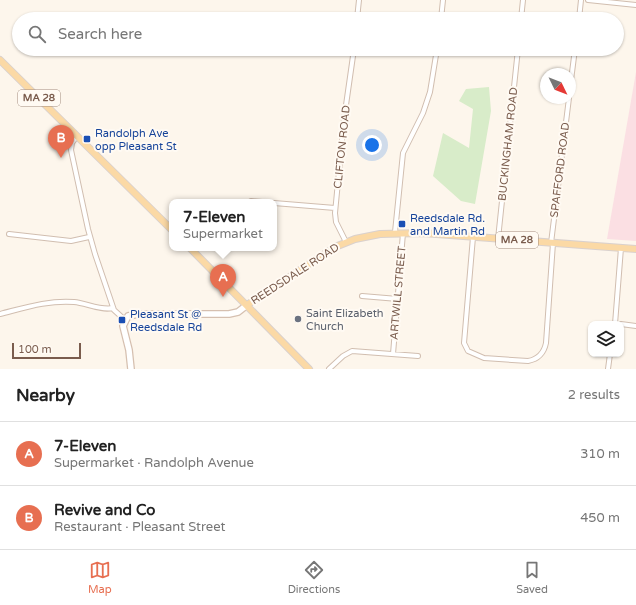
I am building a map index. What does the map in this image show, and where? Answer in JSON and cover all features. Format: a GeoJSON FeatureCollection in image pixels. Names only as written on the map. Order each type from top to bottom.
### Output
{"type":"FeatureCollection","features":[{"type":"Feature","properties":{"kind":"main road","name":"MA 28"},"geometry":{"type":"LineString","coordinates":[[0,60],[169,227]]}},
{"type":"Feature","properties":{"kind":"main road","name":"REEDSDALE ROAD"},"geometry":{"type":"LineString","coordinates":[[247,306],[323,254],[346,242],[371,235],[403,232],[636,249]]}},
{"type":"Feature","properties":{"kind":"main road"},"geometry":{"type":"LineString","coordinates":[[193,251],[307,368]]}},
{"type":"Feature","properties":{"kind":"street"},"geometry":{"type":"LineString","coordinates":[[358,12],[359,0]]}},
{"type":"Feature","properties":{"kind":"street"},"geometry":{"type":"LineString","coordinates":[[442,12],[443,0]]}},
{"type":"Feature","properties":{"kind":"street"},"geometry":{"type":"LineString","coordinates":[[522,12],[523,0]]}},
{"type":"Feature","properties":{"kind":"street"},"geometry":{"type":"LineString","coordinates":[[580,12],[581,0]]}},
{"type":"Feature","properties":{"kind":"street"},"geometry":{"type":"LineString","coordinates":[[588,0],[636,5]]}},
{"type":"Feature","properties":{"kind":"street","name":"CLIFTON ROAD"},"geometry":{"type":"LineString","coordinates":[[346,242],[335,219],[335,208],[344,119],[353,56]]}},
{"type":"Feature","properties":{"kind":"street"},"geometry":{"type":"LineString","coordinates":[[395,232],[403,153],[423,112],[430,92],[436,56]]}},
{"type":"Feature","properties":{"kind":"street","name":"BUCKINGHAM ROAD"},"geometry":{"type":"LineString","coordinates":[[498,239],[517,56]]}},
{"type":"Feature","properties":{"kind":"street"},"geometry":{"type":"LineString","coordinates":[[573,68],[574,56]]}},
{"type":"Feature","properties":{"kind":"street","name":"SPAFFORD ROAD"},"geometry":{"type":"LineString","coordinates":[[473,237],[464,342],[468,351],[484,358],[528,361],[535,359],[543,353],[546,342],[552,243],[568,104]]}},
{"type":"Feature","properties":{"kind":"street"},"geometry":{"type":"LineString","coordinates":[[77,136],[72,143],[71,150],[89,237],[113,308],[117,314],[125,320],[124,328],[129,350],[131,369]]}},
{"type":"Feature","properties":{"kind":"street"},"geometry":{"type":"LineString","coordinates":[[277,203],[335,208]]}},
{"type":"Feature","properties":{"kind":"street","name":"ARTWILL STREET"},"geometry":{"type":"LineString","coordinates":[[393,354],[403,232]]}},
{"type":"Feature","properties":{"kind":"street"},"geometry":{"type":"LineString","coordinates":[[9,234],[71,241],[89,237]]}},
{"type":"Feature","properties":{"kind":"street"},"geometry":{"type":"LineString","coordinates":[[615,321],[620,248]]}},
{"type":"Feature","properties":{"kind":"street"},"geometry":{"type":"LineString","coordinates":[[362,296],[398,299]]}},
{"type":"Feature","properties":{"kind":"street"},"geometry":{"type":"LineString","coordinates":[[0,314],[51,302],[76,302],[107,309],[113,308]]}},
{"type":"Feature","properties":{"kind":"street","name":"REEDSDALE ROAD"},"geometry":{"type":"LineString","coordinates":[[125,320],[130,316],[137,314],[229,314],[238,312],[247,306]]}},
{"type":"Feature","properties":{"kind":"street"},"geometry":{"type":"LineString","coordinates":[[624,324],[636,326]]}},
{"type":"Feature","properties":{"kind":"street","name":"ARTWILL STREET"},"geometry":{"type":"LineString","coordinates":[[329,369],[346,354],[352,351],[418,356]]}},
{"type":"Feature","properties":{"kind":"street"},"geometry":{"type":"LineString","coordinates":[[608,369],[610,357]]}},
{"type":"Feature","properties":{"kind":"shaded area"},"geometry":{"type":"Polygon","coordinates":[[[636,72],[636,241],[607,239],[636,72]]]}},
{"type":"Feature","properties":{"kind":"green space"},"geometry":{"type":"Polygon","coordinates":[[[489,87],[491,111],[475,204],[461,201],[433,176],[443,133],[469,148],[473,109],[459,101],[466,89],[489,87]]]}},
{"type":"Feature","properties":{"kind":"place","name":"Randolph Ave opp Pleasant St"},"geometry":{"type":"Point","coordinates":[87,139]}},
{"type":"Feature","properties":{"kind":"place","name":"Revive and Co"},"geometry":{"type":"Point","coordinates":[61,158]}},
{"type":"Feature","properties":{"kind":"place","name":"Reedsdale Rd. and Martin Rd"},"geometry":{"type":"Point","coordinates":[402,224]}},
{"type":"Feature","properties":{"kind":"place","name":"7-Eleven"},"geometry":{"type":"Point","coordinates":[223,297]}},
{"type":"Feature","properties":{"kind":"place","name":"Saint Elizabeth Church"},"geometry":{"type":"Point","coordinates":[298,319]}},
{"type":"Feature","properties":{"kind":"place","name":"Pleasant St @ Reedsdale Rd"},"geometry":{"type":"Point","coordinates":[122,320]}}]}
